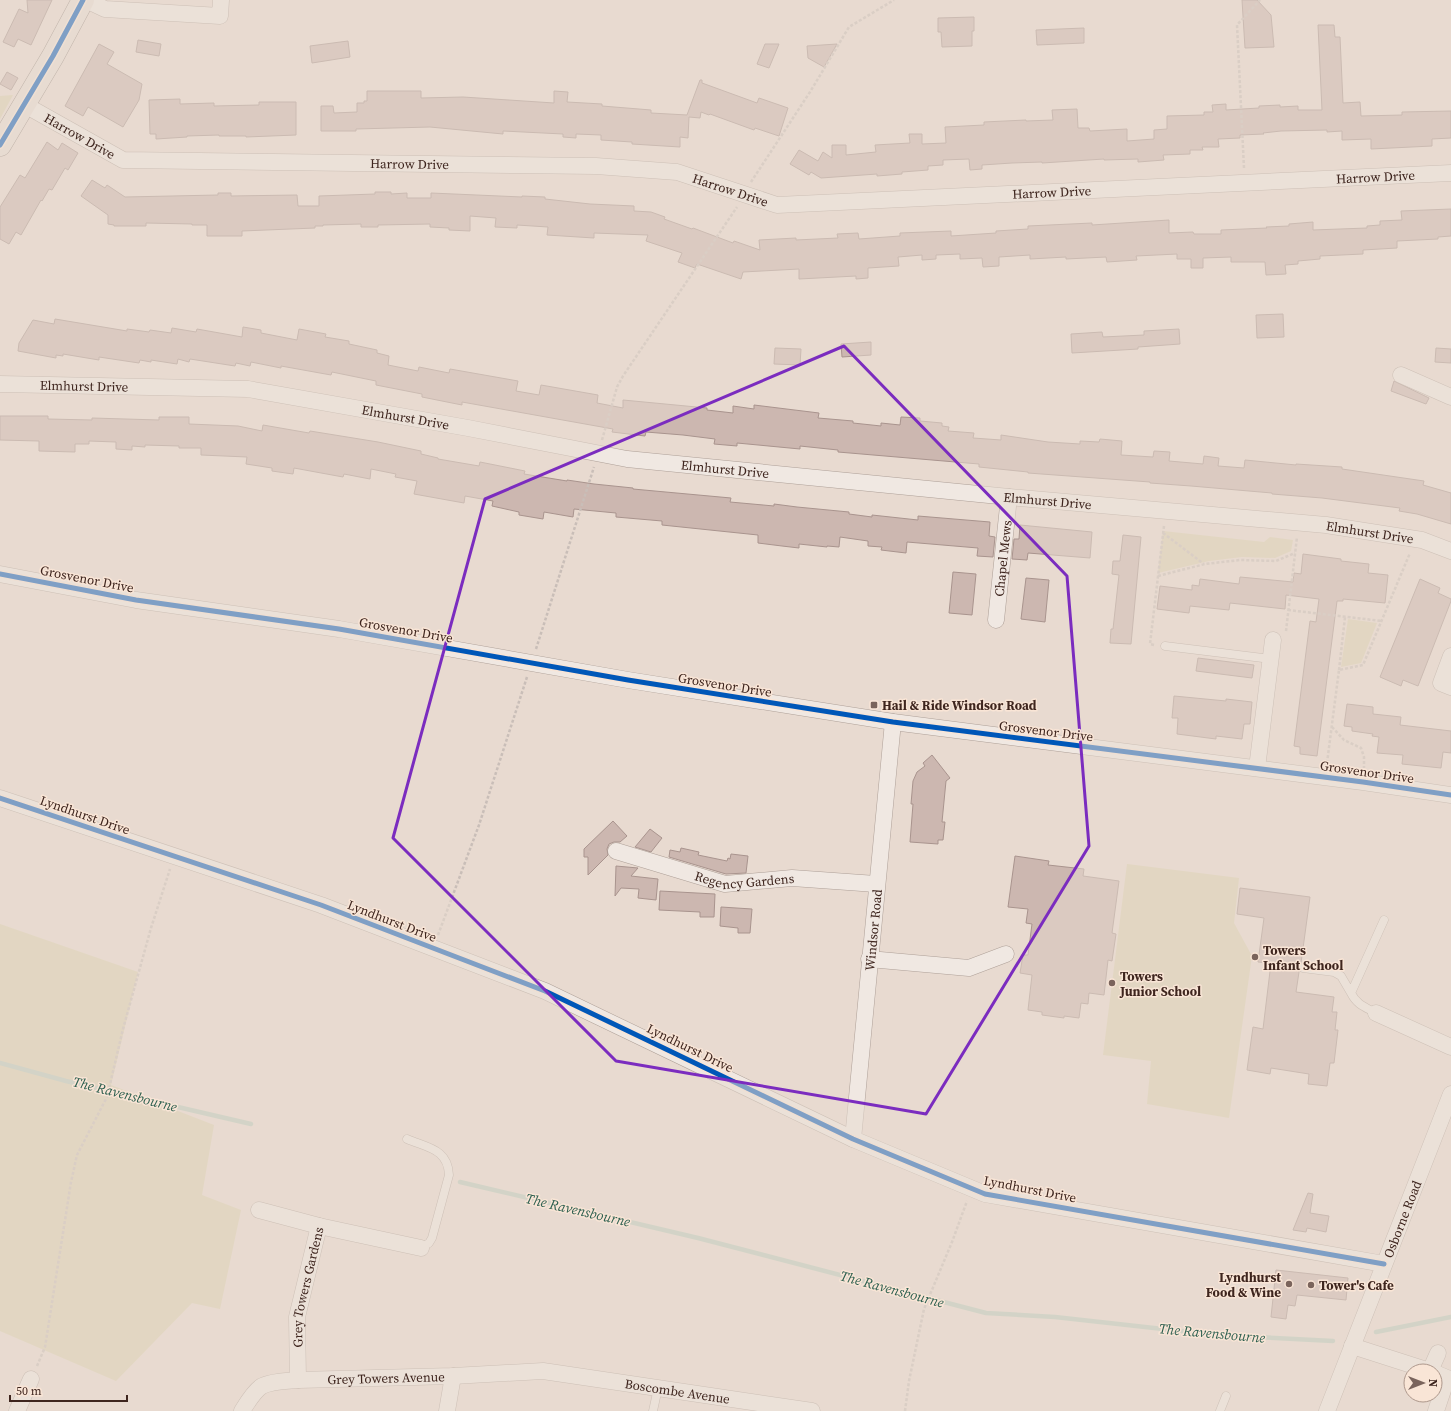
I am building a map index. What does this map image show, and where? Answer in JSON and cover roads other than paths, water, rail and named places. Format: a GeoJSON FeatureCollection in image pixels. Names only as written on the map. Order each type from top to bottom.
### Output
{"type":"FeatureCollection","features":[{"type":"Feature","properties":{"kind":"main road"},"geometry":{"type":"LineString","coordinates":[[0,145],[25,105],[83,0]]}},
{"type":"Feature","properties":{"kind":"street"},"geometry":{"type":"LineString","coordinates":[[86,0],[105,9],[220,16],[221,0]]}},
{"type":"Feature","properties":{"kind":"street","name":"Harrow Drive"},"geometry":{"type":"LineString","coordinates":[[25,105],[123,160],[596,166],[677,172],[776,204],[1451,173]]}},
{"type":"Feature","properties":{"kind":"street"},"geometry":{"type":"LineString","coordinates":[[1401,375],[1451,397]]}},
{"type":"Feature","properties":{"kind":"street","name":"Elmhurst Drive"},"geometry":{"type":"LineString","coordinates":[[0,384],[248,389],[468,428],[627,459],[1009,497],[1326,525],[1416,539],[1451,551]]}},
{"type":"Feature","properties":{"kind":"street","name":"Chapel Mews"},"geometry":{"type":"LineString","coordinates":[[996,620],[1009,497]]}},
{"type":"Feature","properties":{"kind":"street","name":"Grosvenor Drive"},"geometry":{"type":"LineString","coordinates":[[0,574],[136,600],[339,629],[628,680],[893,722],[1257,768],[1451,795]]}},
{"type":"Feature","properties":{"kind":"street"},"geometry":{"type":"LineString","coordinates":[[1257,768],[1273,640]]}},
{"type":"Feature","properties":{"kind":"street"},"geometry":{"type":"LineString","coordinates":[[1451,656],[1441,683],[1451,687]]}},
{"type":"Feature","properties":{"kind":"street","name":"Windsor Road"},"geometry":{"type":"LineString","coordinates":[[852,1138],[893,722]]}},
{"type":"Feature","properties":{"kind":"street","name":"Lyndhurst Drive"},"geometry":{"type":"LineString","coordinates":[[0,798],[321,905],[545,991],[852,1138],[985,1194],[1384,1264]]}},
{"type":"Feature","properties":{"kind":"street","name":"Regency Gardens"},"geometry":{"type":"LineString","coordinates":[[616,851],[725,884],[792,878],[876,884]]}},
{"type":"Feature","properties":{"kind":"street"},"geometry":{"type":"LineString","coordinates":[[869,959],[969,968],[1006,954]]}},
{"type":"Feature","properties":{"kind":"street"},"geometry":{"type":"LineString","coordinates":[[1376,1013],[1451,1047]]}},
{"type":"Feature","properties":{"kind":"street","name":"Osborne Road"},"geometry":{"type":"LineString","coordinates":[[1327,1411],[1451,1094]]}},
{"type":"Feature","properties":{"kind":"street"},"geometry":{"type":"LineString","coordinates":[[259,1210],[318,1226]]}},
{"type":"Feature","properties":{"kind":"street","name":"Grey Towers Gardens"},"geometry":{"type":"LineString","coordinates":[[298,1380],[297,1317],[318,1226],[421,1248]]}},
{"type":"Feature","properties":{"kind":"street"},"geometry":{"type":"LineString","coordinates":[[1352,1346],[1405,1363]]}},
{"type":"Feature","properties":{"kind":"street"},"geometry":{"type":"LineString","coordinates":[[1434,1363],[1438,1353]]}},
{"type":"Feature","properties":{"kind":"street","name":"Grey Towers Avenue"},"geometry":{"type":"LineString","coordinates":[[242,1411],[253,1395],[262,1386],[273,1383],[298,1380],[453,1376],[543,1371]]}},
{"type":"Feature","properties":{"kind":"street","name":"Boscombe Avenue"},"geometry":{"type":"LineString","coordinates":[[543,1371],[812,1411]]}},
{"type":"Feature","properties":{"kind":"street"},"geometry":{"type":"LineString","coordinates":[[447,1411],[453,1376]]}},
{"type":"Feature","properties":{"kind":"street"},"geometry":{"type":"LineString","coordinates":[[1443,1376],[1447,1378],[1443,1390]]}},
{"type":"Feature","properties":{"kind":"street"},"geometry":{"type":"LineString","coordinates":[[17,1411],[31,1379]]}},
{"type":"Feature","properties":{"kind":"lane"},"geometry":{"type":"LineString","coordinates":[[1165,646],[1270,659]]}},
{"type":"Feature","properties":{"kind":"lane"},"geometry":{"type":"LineString","coordinates":[[1351,993],[1384,920]]}},
{"type":"Feature","properties":{"kind":"lane"},"geometry":{"type":"LineString","coordinates":[[1304,968],[1334,972],[1341,976],[1354,1000],[1360,1006],[1376,1013]]}},
{"type":"Feature","properties":{"kind":"lane"},"geometry":{"type":"LineString","coordinates":[[406,1139],[440,1153],[446,1159],[449,1166],[449,1175],[432,1238],[429,1243],[421,1248]]}},
{"type":"Feature","properties":{"kind":"lane"},"geometry":{"type":"LineString","coordinates":[[653,1411],[658,1388]]}},
{"type":"Feature","properties":{"kind":"lane"},"geometry":{"type":"LineString","coordinates":[[1220,1411],[1226,1396]]}},
{"type":"Feature","properties":{"kind":"waterway","name":"The Ravensbourne"},"geometry":{"type":"LineString","coordinates":[[0,1063],[66,1081],[251,1124]]}},
{"type":"Feature","properties":{"kind":"waterway","name":"The Ravensbourne"},"geometry":{"type":"LineString","coordinates":[[460,1182],[698,1238],[986,1313],[1055,1317],[1217,1335],[1333,1341]]}},
{"type":"Feature","properties":{"kind":"waterway","name":"The Ravensbourne"},"geometry":{"type":"LineString","coordinates":[[1376,1332],[1451,1317]]}},
{"type":"Feature","properties":{"kind":"place","name":"Hail & Ride Windsor Road"},"geometry":{"type":"Point","coordinates":[874,705]}},
{"type":"Feature","properties":{"kind":"place","name":"Towers Infant School"},"geometry":{"type":"Point","coordinates":[1255,957]}},
{"type":"Feature","properties":{"kind":"place","name":"Towers Junior School"},"geometry":{"type":"Point","coordinates":[1112,983]}},
{"type":"Feature","properties":{"kind":"place","name":"Lyndhurst Food & Wine"},"geometry":{"type":"Point","coordinates":[1289,1284]}},
{"type":"Feature","properties":{"kind":"place","name":"Tower's Cafe"},"geometry":{"type":"Point","coordinates":[1311,1285]}}]}
